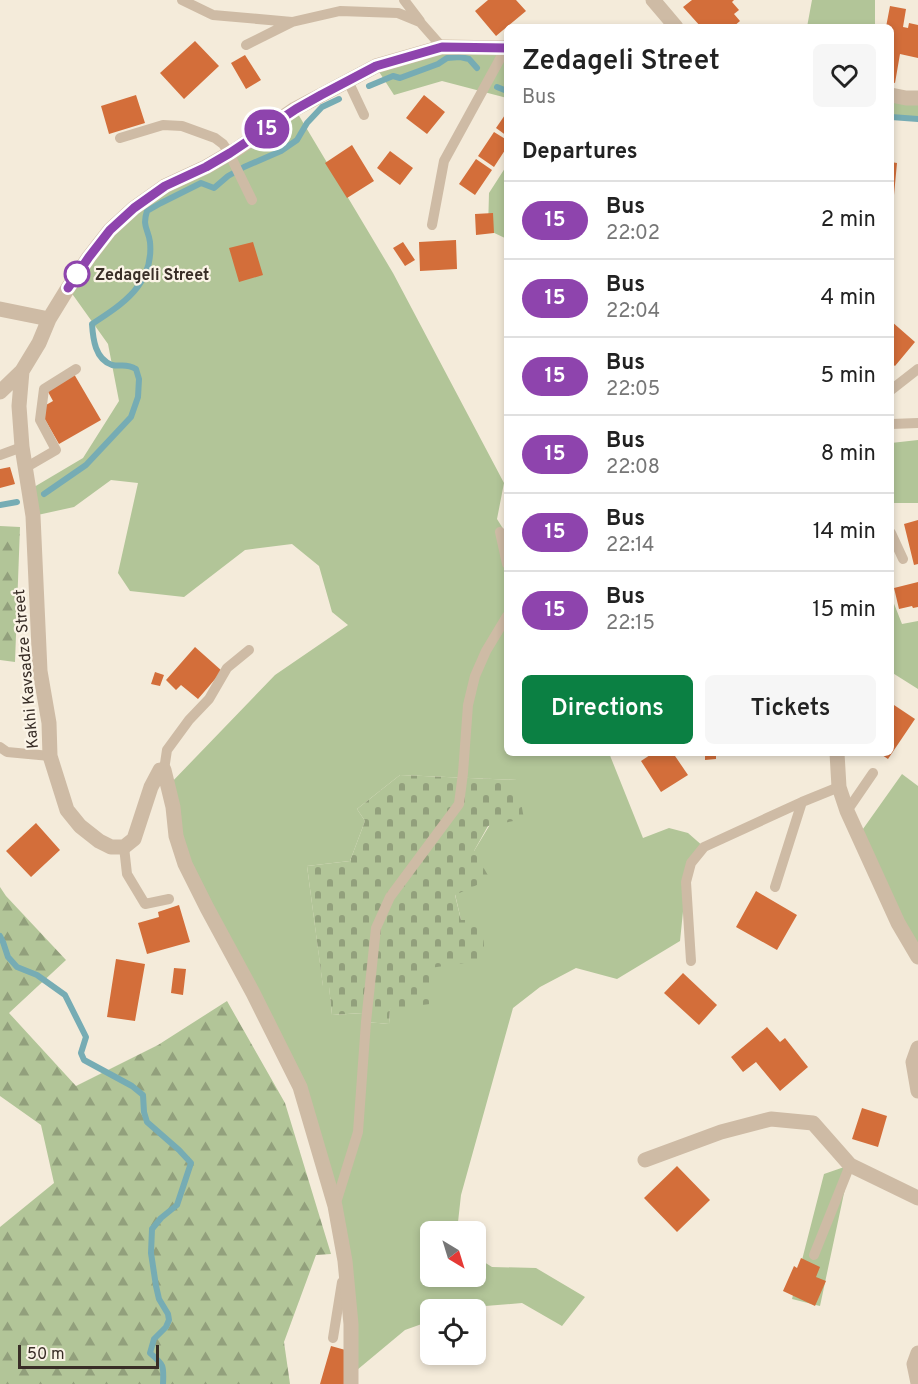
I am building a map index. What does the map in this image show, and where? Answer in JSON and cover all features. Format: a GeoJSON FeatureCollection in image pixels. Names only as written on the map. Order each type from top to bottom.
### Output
{"type":"FeatureCollection","features":[{"type":"Feature","properties":{"kind":"street"},"geometry":{"type":"LineString","coordinates":[[653,0],[673,24]]}},
{"type":"Feature","properties":{"kind":"street","name":"Kakhi Kavsadze Street"},"geometry":{"type":"LineString","coordinates":[[0,392],[22,371],[89,257],[110,230],[134,208],[165,186],[206,167],[296,109],[376,66],[442,47],[504,48]]}},
{"type":"Feature","properties":{"kind":"street"},"geometry":{"type":"LineString","coordinates":[[894,96],[918,98]]}},
{"type":"Feature","properties":{"kind":"street"},"geometry":{"type":"LineString","coordinates":[[0,309],[50,320]]}},
{"type":"Feature","properties":{"kind":"street","name":"Kakhi Kavsadze Street"},"geometry":{"type":"LineString","coordinates":[[22,371],[19,406],[22,447],[33,516],[40,671],[49,723],[50,756],[67,810],[80,826],[111,847],[124,847]]}},
{"type":"Feature","properties":{"kind":"street"},"geometry":{"type":"LineString","coordinates":[[837,756],[839,787],[847,811],[898,923],[918,957]]}},
{"type":"Feature","properties":{"kind":"street"},"geometry":{"type":"LineString","coordinates":[[124,847],[134,839],[152,787],[160,770],[164,770],[176,836],[185,864],[300,1087],[335,1206],[345,1261],[351,1324],[351,1384]]}},
{"type":"Feature","properties":{"kind":"street"},"geometry":{"type":"LineString","coordinates":[[918,1048],[914,1062],[918,1091]]}},
{"type":"Feature","properties":{"kind":"street"},"geometry":{"type":"LineString","coordinates":[[645,1160],[721,1132],[771,1119],[813,1123],[850,1166],[918,1198]]}},
{"type":"Feature","properties":{"kind":"street"},"geometry":{"type":"LineString","coordinates":[[918,1353],[914,1364],[918,1383]]}},
{"type":"Feature","properties":{"kind":"lane"},"geometry":{"type":"LineString","coordinates":[[182,0],[213,15],[292,22]]}},
{"type":"Feature","properties":{"kind":"lane"},"geometry":{"type":"LineString","coordinates":[[404,0],[442,47]]}},
{"type":"Feature","properties":{"kind":"lane"},"geometry":{"type":"LineString","coordinates":[[246,45],[292,22],[340,11],[398,13],[420,22]]}},
{"type":"Feature","properties":{"kind":"lane"},"geometry":{"type":"LineString","coordinates":[[432,225],[444,160],[504,53]]}},
{"type":"Feature","properties":{"kind":"lane"},"geometry":{"type":"LineString","coordinates":[[348,81],[364,115]]}},
{"type":"Feature","properties":{"kind":"lane"},"geometry":{"type":"LineString","coordinates":[[120,138],[163,124],[182,126],[215,138],[230,153],[252,200]]}},
{"type":"Feature","properties":{"kind":"lane"},"geometry":{"type":"LineString","coordinates":[[25,468],[56,450],[40,420],[44,389],[76,369]]}},
{"type":"Feature","properties":{"kind":"lane"},"geometry":{"type":"LineString","coordinates":[[894,388],[918,369]]}},
{"type":"Feature","properties":{"kind":"lane"},"geometry":{"type":"LineString","coordinates":[[894,424],[918,423]]}},
{"type":"Feature","properties":{"kind":"lane"},"geometry":{"type":"LineString","coordinates":[[0,455],[22,447]]}},
{"type":"Feature","properties":{"kind":"lane"},"geometry":{"type":"LineString","coordinates":[[500,532],[504,550]]}},
{"type":"Feature","properties":{"kind":"lane"},"geometry":{"type":"LineString","coordinates":[[894,540],[903,560]]}},
{"type":"Feature","properties":{"kind":"lane"},"geometry":{"type":"LineString","coordinates":[[335,1206],[358,1132],[376,928],[390,897],[459,804],[468,705],[475,676],[486,651],[504,621]]}},
{"type":"Feature","properties":{"kind":"lane"},"geometry":{"type":"LineString","coordinates":[[164,770],[167,750],[189,720],[209,699],[226,668],[249,650]]}},
{"type":"Feature","properties":{"kind":"lane"},"geometry":{"type":"LineString","coordinates":[[0,747],[7,752],[50,756]]}},
{"type":"Feature","properties":{"kind":"lane"},"geometry":{"type":"LineString","coordinates":[[847,811],[873,773]]}},
{"type":"Feature","properties":{"kind":"lane"},"geometry":{"type":"LineString","coordinates":[[691,961],[686,882],[692,863],[704,847],[839,787]]}},
{"type":"Feature","properties":{"kind":"lane"},"geometry":{"type":"LineString","coordinates":[[775,887],[802,802]]}},
{"type":"Feature","properties":{"kind":"lane"},"geometry":{"type":"LineString","coordinates":[[124,847],[127,874],[145,904],[169,899]]}},
{"type":"Feature","properties":{"kind":"lane"},"geometry":{"type":"LineString","coordinates":[[814,1255],[850,1166]]}},
{"type":"Feature","properties":{"kind":"lane"},"geometry":{"type":"LineString","coordinates":[[333,1338],[345,1261]]}},
{"type":"Feature","properties":{"kind":"green space"},"geometry":{"type":"Polygon","coordinates":[[[812,0],[875,0],[875,24],[808,24],[812,0]]]}},
{"type":"Feature","properties":{"kind":"green space"},"geometry":{"type":"Polygon","coordinates":[[[504,48],[504,97],[442,81],[394,95],[376,67],[407,57],[504,48]]]}},
{"type":"Feature","properties":{"kind":"green space"},"geometry":{"type":"Polygon","coordinates":[[[894,95],[918,98],[918,119],[894,117],[894,95]]]}},
{"type":"Feature","properties":{"kind":"green space"},"geometry":{"type":"Polygon","coordinates":[[[295,109],[393,273],[504,483],[497,519],[504,530],[504,756],[610,756],[643,838],[669,828],[688,833],[704,847],[686,882],[680,941],[617,979],[576,968],[540,987],[513,1008],[461,1195],[458,1221],[420,1221],[420,1287],[486,1287],[486,1263],[492,1267],[536,1268],[585,1297],[562,1326],[522,1303],[486,1306],[486,1299],[420,1299],[420,1325],[405,1330],[351,1375],[348,1290],[300,1087],[185,864],[169,785],[275,675],[348,625],[332,612],[319,566],[292,544],[245,550],[184,597],[130,591],[118,573],[138,483],[111,480],[74,507],[33,516],[29,490],[83,458],[119,401],[108,344],[68,288],[110,230],[295,109]],[[400,775],[357,809],[365,821],[350,861],[307,866],[323,986],[329,986],[332,1015],[363,1013],[366,1022],[389,1024],[390,1009],[430,968],[461,920],[455,894],[474,851],[517,780],[400,775]]]}},
{"type":"Feature","properties":{"kind":"green space"},"geometry":{"type":"Polygon","coordinates":[[[504,170],[504,238],[488,230],[489,193],[504,170]]]}},
{"type":"Feature","properties":{"kind":"green space"},"geometry":{"type":"Polygon","coordinates":[[[918,440],[918,503],[894,503],[894,443],[918,440]]]}},
{"type":"Feature","properties":{"kind":"green space"},"geometry":{"type":"Polygon","coordinates":[[[0,526],[20,527],[15,662],[0,660],[0,526]]]}},
{"type":"Feature","properties":{"kind":"green space"},"geometry":{"type":"Polygon","coordinates":[[[894,604],[902,624],[918,621],[918,689],[894,674],[894,604]]]}},
{"type":"Feature","properties":{"kind":"green space"},"geometry":{"type":"Polygon","coordinates":[[[902,774],[918,786],[918,957],[858,836],[902,774]]]}},
{"type":"Feature","properties":{"kind":"green space"},"geometry":{"type":"Polygon","coordinates":[[[400,775],[517,780],[524,819],[488,826],[474,851],[490,879],[455,895],[461,920],[482,920],[485,960],[430,968],[430,1004],[390,1009],[389,1024],[366,1022],[362,1013],[332,1015],[329,987],[323,987],[307,866],[350,861],[365,821],[357,809],[400,775]]]}},
{"type":"Feature","properties":{"kind":"green space"},"geometry":{"type":"Polygon","coordinates":[[[0,887],[66,960],[9,1013],[76,1086],[158,1045],[227,1001],[285,1103],[331,1254],[316,1255],[284,1342],[290,1384],[0,1384],[0,1227],[54,1183],[41,1125],[0,1096],[0,887]]]}},
{"type":"Feature","properties":{"kind":"green space"},"geometry":{"type":"Polygon","coordinates":[[[850,1165],[820,1306],[792,1299],[824,1174],[850,1165]]]}},
{"type":"Feature","properties":{"kind":"building"},"geometry":{"type":"Polygon","coordinates":[[[488,0],[516,0],[526,11],[510,24],[504,24],[504,29],[496,36],[475,11],[488,0]]]}},
{"type":"Feature","properties":{"kind":"building"},"geometry":{"type":"Polygon","coordinates":[[[692,0],[734,0],[732,2],[739,10],[734,14],[740,21],[736,24],[698,24],[683,7],[692,0]]]}},
{"type":"Feature","properties":{"kind":"building"},"geometry":{"type":"Polygon","coordinates":[[[890,6],[906,9],[903,27],[908,28],[909,23],[918,25],[918,58],[900,54],[895,83],[894,24],[887,24],[890,6]]]}},
{"type":"Feature","properties":{"kind":"building"},"geometry":{"type":"Polygon","coordinates":[[[195,41],[219,66],[184,99],[160,73],[195,41]]]}},
{"type":"Feature","properties":{"kind":"building"},"geometry":{"type":"Polygon","coordinates":[[[245,55],[261,80],[246,89],[231,63],[245,55]]]}},
{"type":"Feature","properties":{"kind":"building"},"geometry":{"type":"Polygon","coordinates":[[[136,95],[145,123],[109,134],[101,106],[136,95]]]}},
{"type":"Feature","properties":{"kind":"building"},"geometry":{"type":"Polygon","coordinates":[[[424,95],[445,112],[427,134],[406,118],[424,95]]]}},
{"type":"Feature","properties":{"kind":"building"},"geometry":{"type":"Polygon","coordinates":[[[504,116],[504,134],[496,128],[504,116]]]}},
{"type":"Feature","properties":{"kind":"building"},"geometry":{"type":"Polygon","coordinates":[[[494,132],[504,138],[504,152],[494,167],[478,156],[494,132]]]}},
{"type":"Feature","properties":{"kind":"building"},"geometry":{"type":"Polygon","coordinates":[[[352,145],[374,181],[347,198],[325,163],[352,145]]]}},
{"type":"Feature","properties":{"kind":"building"},"geometry":{"type":"Polygon","coordinates":[[[390,151],[413,168],[400,185],[377,168],[390,151]]]}},
{"type":"Feature","properties":{"kind":"building"},"geometry":{"type":"Polygon","coordinates":[[[476,159],[492,170],[475,195],[459,184],[476,159]]]}},
{"type":"Feature","properties":{"kind":"building"},"geometry":{"type":"Polygon","coordinates":[[[894,162],[897,163],[894,195],[894,162]]]}},
{"type":"Feature","properties":{"kind":"building"},"geometry":{"type":"Polygon","coordinates":[[[493,213],[494,233],[476,235],[475,214],[493,213]]]}},
{"type":"Feature","properties":{"kind":"building"},"geometry":{"type":"Polygon","coordinates":[[[456,240],[457,269],[420,271],[419,242],[456,240]]]}},
{"type":"Feature","properties":{"kind":"building"},"geometry":{"type":"Polygon","coordinates":[[[253,242],[263,275],[239,282],[229,248],[253,242]]]}},
{"type":"Feature","properties":{"kind":"building"},"geometry":{"type":"Polygon","coordinates":[[[403,242],[415,260],[405,266],[393,248],[403,242]]]}},
{"type":"Feature","properties":{"kind":"building"},"geometry":{"type":"Polygon","coordinates":[[[894,324],[915,342],[894,365],[894,324]]]}},
{"type":"Feature","properties":{"kind":"building"},"geometry":{"type":"Polygon","coordinates":[[[74,374],[101,420],[59,444],[39,409],[53,401],[47,390],[74,374]]]}},
{"type":"Feature","properties":{"kind":"building"},"geometry":{"type":"Polygon","coordinates":[[[10,467],[15,484],[0,488],[0,469],[10,467]]]}},
{"type":"Feature","properties":{"kind":"building"},"geometry":{"type":"Polygon","coordinates":[[[918,520],[918,564],[914,565],[904,524],[918,520]]]}},
{"type":"Feature","properties":{"kind":"building"},"geometry":{"type":"Polygon","coordinates":[[[918,582],[918,607],[899,609],[894,588],[918,582]]]}},
{"type":"Feature","properties":{"kind":"building"},"geometry":{"type":"Polygon","coordinates":[[[195,647],[222,671],[198,699],[181,685],[176,690],[166,680],[195,647]]]}},
{"type":"Feature","properties":{"kind":"building"},"geometry":{"type":"Polygon","coordinates":[[[155,672],[164,675],[160,686],[151,684],[155,672]]]}},
{"type":"Feature","properties":{"kind":"building"},"geometry":{"type":"Polygon","coordinates":[[[894,705],[915,719],[894,750],[894,705]]]}},
{"type":"Feature","properties":{"kind":"building"},"geometry":{"type":"Polygon","coordinates":[[[648,756],[675,756],[688,775],[661,792],[641,761],[648,756]]]}},
{"type":"Feature","properties":{"kind":"building"},"geometry":{"type":"Polygon","coordinates":[[[705,756],[716,756],[716,759],[705,760],[705,756]]]}},
{"type":"Feature","properties":{"kind":"building"},"geometry":{"type":"Polygon","coordinates":[[[36,823],[60,850],[31,877],[6,851],[36,823]]]}},
{"type":"Feature","properties":{"kind":"building"},"geometry":{"type":"Polygon","coordinates":[[[756,891],[797,915],[777,950],[736,927],[756,891]]]}},
{"type":"Feature","properties":{"kind":"building"},"geometry":{"type":"Polygon","coordinates":[[[179,905],[190,942],[147,954],[138,923],[159,917],[158,912],[179,905]]]}},
{"type":"Feature","properties":{"kind":"building"},"geometry":{"type":"Polygon","coordinates":[[[116,959],[145,964],[135,1021],[107,1017],[116,959]]]}},
{"type":"Feature","properties":{"kind":"building"},"geometry":{"type":"Polygon","coordinates":[[[174,968],[186,969],[183,995],[171,993],[174,968]]]}},
{"type":"Feature","properties":{"kind":"building"},"geometry":{"type":"Polygon","coordinates":[[[683,973],[717,1005],[699,1025],[664,993],[683,973]]]}},
{"type":"Feature","properties":{"kind":"building"},"geometry":{"type":"Polygon","coordinates":[[[767,1027],[780,1042],[785,1038],[808,1067],[780,1091],[756,1062],[743,1072],[731,1057],[767,1027]]]}},
{"type":"Feature","properties":{"kind":"building"},"geometry":{"type":"Polygon","coordinates":[[[862,1108],[887,1116],[878,1147],[852,1139],[862,1108]]]}},
{"type":"Feature","properties":{"kind":"building"},"geometry":{"type":"Polygon","coordinates":[[[677,1166],[710,1200],[677,1232],[644,1198],[677,1166]]]}},
{"type":"Feature","properties":{"kind":"building"},"geometry":{"type":"Polygon","coordinates":[[[801,1258],[820,1267],[816,1277],[826,1281],[815,1306],[783,1291],[794,1266],[797,1268],[801,1258]]]}},
{"type":"Feature","properties":{"kind":"building"},"geometry":{"type":"Polygon","coordinates":[[[331,1346],[349,1351],[347,1384],[320,1384],[331,1346]]]}},
{"type":"Feature","properties":{"kind":"waterway"},"geometry":{"type":"LineString","coordinates":[[369,86],[393,76],[400,78],[438,64],[447,58],[469,59],[477,68]]}},
{"type":"Feature","properties":{"kind":"waterway"},"geometry":{"type":"LineString","coordinates":[[497,87],[504,90]]}},
{"type":"Feature","properties":{"kind":"waterway"},"geometry":{"type":"LineString","coordinates":[[44,494],[86,465],[131,417],[138,397],[139,379],[136,369],[112,365],[102,358],[94,342],[92,324],[115,309],[142,281],[150,257],[150,242],[145,224],[147,211],[201,183],[214,188],[228,176],[244,167],[281,151],[297,140],[307,123],[322,107],[339,99]]}},
{"type":"Feature","properties":{"kind":"waterway"},"geometry":{"type":"LineString","coordinates":[[894,117],[918,119]]}},
{"type":"Feature","properties":{"kind":"waterway"},"geometry":{"type":"LineString","coordinates":[[0,505],[17,502]]}},
{"type":"Feature","properties":{"kind":"waterway"},"geometry":{"type":"LineString","coordinates":[[0,936],[8,957],[17,967],[37,975],[65,995],[86,1037],[81,1053],[84,1060],[132,1086],[143,1095],[147,1122],[191,1163],[177,1205],[152,1229],[151,1253],[156,1286],[159,1299],[169,1320],[166,1327],[154,1339],[150,1353],[162,1366],[163,1384]]}},
{"type":"Feature","properties":{"kind":"bus line","name":"15"},"geometry":{"type":"LineString","coordinates":[[68,288],[110,230],[134,208],[165,186],[230,153],[321,95],[376,66],[442,47],[504,48]]}},
{"type":"Feature","properties":{"kind":"place","name":"Zedageli Street"},"geometry":{"type":"Point","coordinates":[77,274]}}]}
